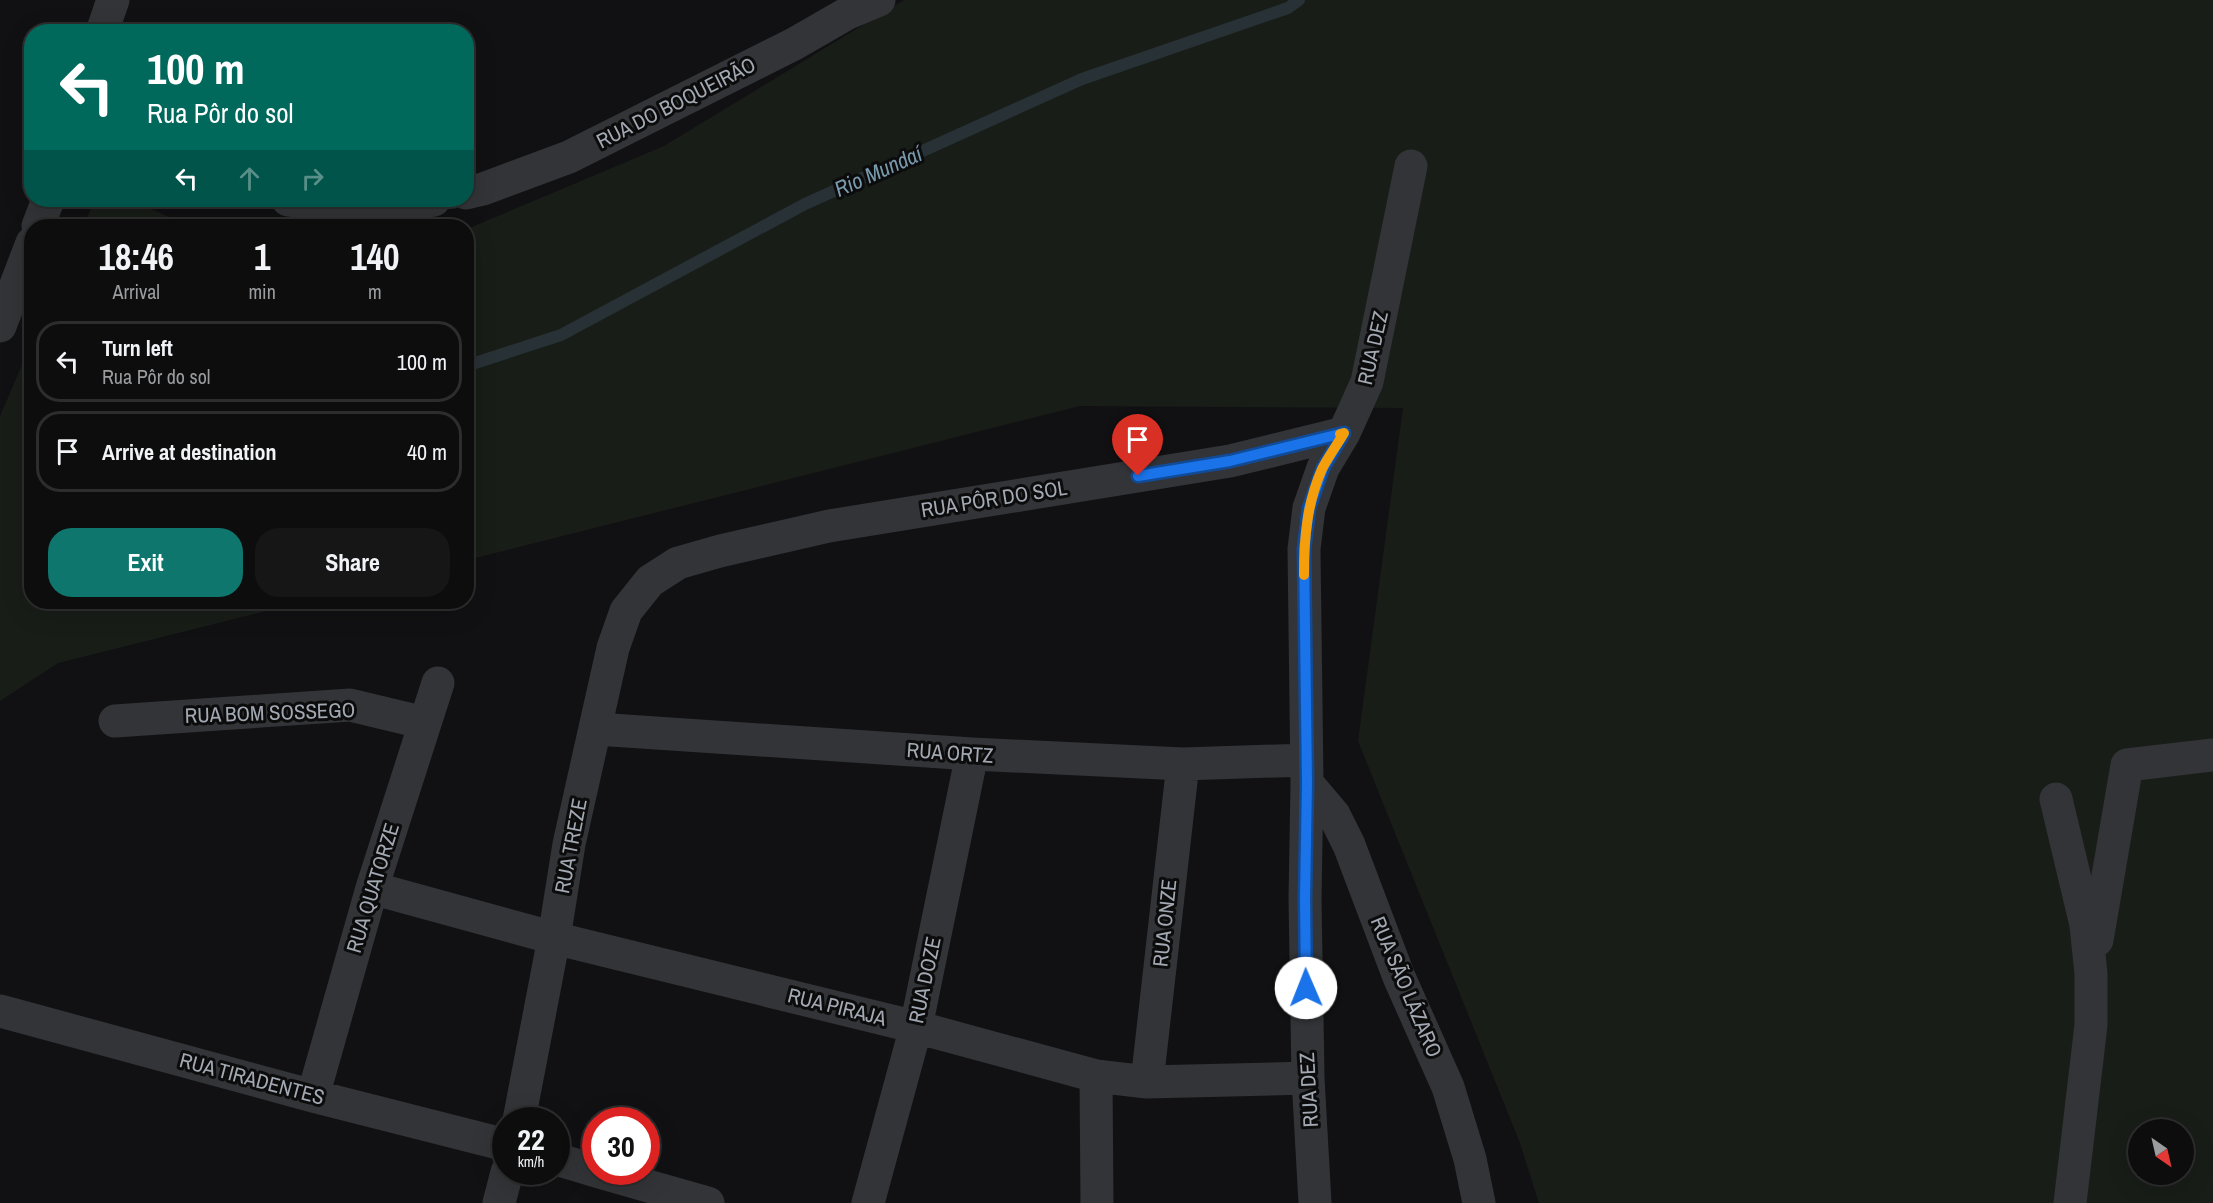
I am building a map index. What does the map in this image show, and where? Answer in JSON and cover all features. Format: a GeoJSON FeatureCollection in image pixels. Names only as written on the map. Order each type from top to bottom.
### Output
{"type":"FeatureCollection","features":[{"type":"Feature","properties":{"kind":"street"},"geometry":{"type":"LineString","coordinates":[[105,24],[113,0]]}},
{"type":"Feature","properties":{"kind":"street","name":"RUA DO BOQUEIRÃO"},"geometry":{"type":"LineString","coordinates":[[474,191],[569,157],[794,44],[848,13],[879,0]]}},
{"type":"Feature","properties":{"kind":"street","name":"RUA DEZ"},"geometry":{"type":"LineString","coordinates":[[1315,1203],[1308,1078],[1304,549],[1309,508],[1319,478],[1344,433],[1367,382],[1411,166]]}},
{"type":"Feature","properties":{"kind":"street"},"geometry":{"type":"LineString","coordinates":[[0,326],[24,264]]}},
{"type":"Feature","properties":{"kind":"street","name":"RUA PÔR DO SOL"},"geometry":{"type":"LineString","coordinates":[[650,581],[678,563],[828,526],[1230,461],[1344,433]]}},
{"type":"Feature","properties":{"kind":"street","name":"RUA TREZE"},"geometry":{"type":"LineString","coordinates":[[522,1107],[554,938],[569,844],[620,628],[626,611],[650,581]]}},
{"type":"Feature","properties":{"kind":"street","name":"RUA QUATORZE"},"geometry":{"type":"LineString","coordinates":[[312,1096],[372,888],[438,683]]}},
{"type":"Feature","properties":{"kind":"street","name":"RUA BOM SOSSEGO"},"geometry":{"type":"LineString","coordinates":[[115,721],[350,705],[425,723]]}},
{"type":"Feature","properties":{"kind":"street","name":"RUA ORTZ"},"geometry":{"type":"LineString","coordinates":[[596,729],[972,754],[1306,772]]}},
{"type":"Feature","properties":{"kind":"street","name":"RUA DOZE"},"geometry":{"type":"LineString","coordinates":[[868,1203],[916,1027],[972,754]]}},
{"type":"Feature","properties":{"kind":"street"},"geometry":{"type":"LineString","coordinates":[[2091,974],[2127,765],[2213,755]]}},
{"type":"Feature","properties":{"kind":"street","name":"RUA ONZE"},"geometry":{"type":"LineString","coordinates":[[1147,1082],[1183,764]]}},
{"type":"Feature","properties":{"kind":"street","name":"RUA SÃO LÁZARO"},"geometry":{"type":"LineString","coordinates":[[1306,772],[1334,815],[1349,845],[1399,977],[1448,1087],[1470,1159],[1479,1203]]}},
{"type":"Feature","properties":{"kind":"street"},"geometry":{"type":"LineString","coordinates":[[2056,799],[2086,925],[2091,974],[2091,1025],[2070,1203]]}},
{"type":"Feature","properties":{"kind":"street","name":"RUA PIRAJA"},"geometry":{"type":"LineString","coordinates":[[372,888],[554,938],[916,1027],[1096,1076],[1147,1082],[1308,1078]]}},
{"type":"Feature","properties":{"kind":"street","name":"RUA TIRADENTES"},"geometry":{"type":"LineString","coordinates":[[0,1011],[312,1096],[492,1141]]}},
{"type":"Feature","properties":{"kind":"street"},"geometry":{"type":"LineString","coordinates":[[1096,1076],[1097,1203]]}},
{"type":"Feature","properties":{"kind":"street"},"geometry":{"type":"LineString","coordinates":[[499,1203],[504,1185]]}},
{"type":"Feature","properties":{"kind":"street"},"geometry":{"type":"LineString","coordinates":[[646,1185],[708,1203]]}},
{"type":"Feature","properties":{"kind":"shaded area"},"geometry":{"type":"Polygon","coordinates":[[[904,0],[2213,0],[2213,1203],[1539,1203],[1520,1143],[1358,741],[1403,408],[1080,406],[474,558],[474,226],[664,146],[904,0]]]}},
{"type":"Feature","properties":{"kind":"shaded area"},"geometry":{"type":"Polygon","coordinates":[[[92,207],[147,207],[173,219],[86,219],[92,207]]]}},
{"type":"Feature","properties":{"kind":"shaded area"},"geometry":{"type":"Polygon","coordinates":[[[24,360],[24,609],[274,609],[58,663],[0,701],[0,416],[24,360]]]}},
{"type":"Feature","properties":{"kind":"waterway","name":"Rio Mundaí"},"geometry":{"type":"LineString","coordinates":[[474,363],[561,335],[805,204],[1082,79],[1288,8],[1299,0]]}},
{"type":"Feature","properties":{"kind":"slow traffic"},"geometry":{"type":"LineString","coordinates":[[1304,575],[1304,549],[1309,508],[1323,468],[1344,433],[1340,434]]}},
{"type":"Feature","properties":{"kind":"route"},"geometry":{"type":"LineString","coordinates":[[1138,476],[1230,461],[1344,433],[1323,468],[1309,508],[1304,549],[1307,783],[1305,822],[1306,988]]}}]}
